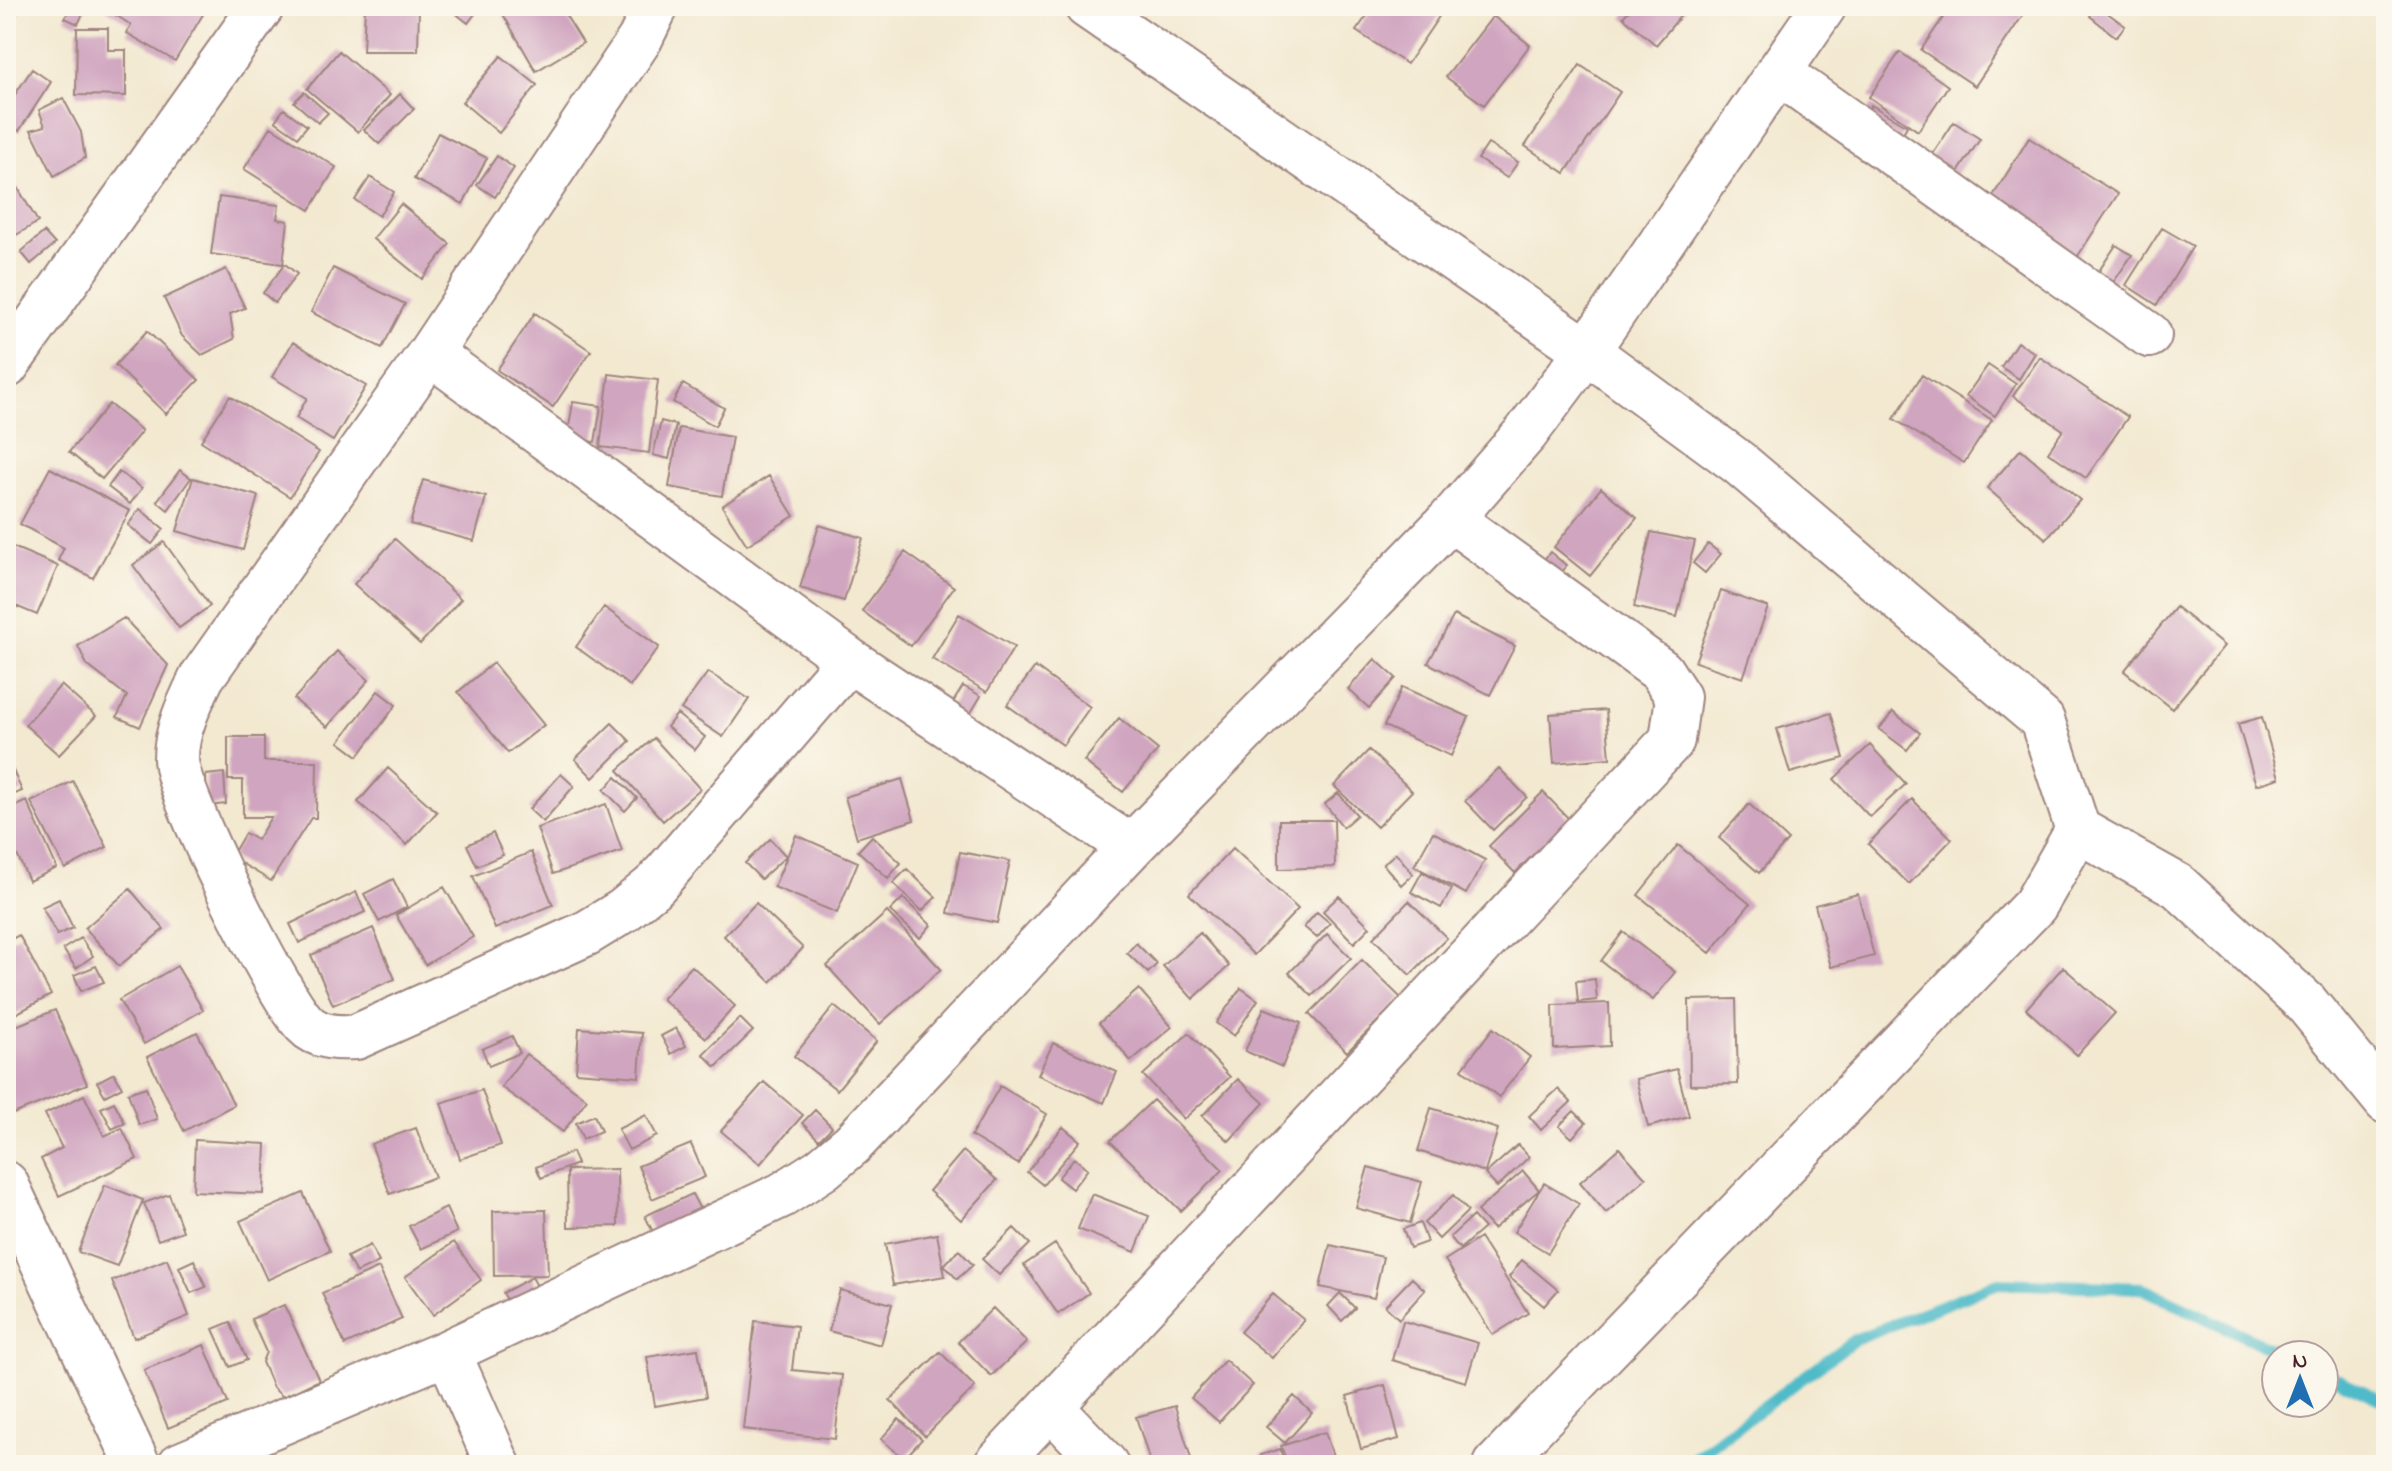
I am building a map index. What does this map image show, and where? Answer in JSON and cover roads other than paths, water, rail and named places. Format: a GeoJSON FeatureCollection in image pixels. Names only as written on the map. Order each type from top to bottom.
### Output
{"type":"FeatureCollection","features":[{"type":"Feature","properties":{"kind":"street"},"geometry":{"type":"LineString","coordinates":[[6,366],[262,6]]}},
{"type":"Feature","properties":{"kind":"street"},"geometry":{"type":"LineString","coordinates":[[656,6],[640,39],[430,353],[202,677],[186,712],[175,758],[183,797],[283,995],[307,1027],[333,1038],[356,1037],[587,933],[623,911],[656,884],[849,660]]}},
{"type":"Feature","properties":{"kind":"street"},"geometry":{"type":"LineString","coordinates":[[1087,6],[1587,351],[1739,463],[2042,720],[2078,830],[2178,886],[2306,1003],[2386,1101]]}},
{"type":"Feature","properties":{"kind":"street"},"geometry":{"type":"LineString","coordinates":[[180,1465],[448,1352],[782,1195],[822,1169],[852,1144],[1131,847],[1451,519],[1526,433],[1587,351],[1824,6]]}},
{"type":"Feature","properties":{"kind":"street"},"geometry":{"type":"LineString","coordinates":[[1778,72],[2149,335]]}},
{"type":"Feature","properties":{"kind":"street"},"geometry":{"type":"LineString","coordinates":[[430,353],[849,660],[1131,847]]}},
{"type":"Feature","properties":{"kind":"street"},"geometry":{"type":"LineString","coordinates":[[996,1465],[1672,740],[1678,697],[1661,671],[1451,519]]}},
{"type":"Feature","properties":{"kind":"street"},"geometry":{"type":"LineString","coordinates":[[1496,1465],[2035,905],[2078,830]]}},
{"type":"Feature","properties":{"kind":"street"},"geometry":{"type":"LineString","coordinates":[[6,1184],[138,1465]]}},
{"type":"Feature","properties":{"kind":"street"},"geometry":{"type":"LineString","coordinates":[[448,1352],[498,1465]]}},
{"type":"Feature","properties":{"kind":"street"},"geometry":{"type":"LineString","coordinates":[[1051,1407],[1106,1465]]}},
{"type":"Feature","properties":{"kind":"waterway"},"geometry":{"type":"LineString","coordinates":[[1685,1465],[1854,1340],[1998,1283],[2142,1288],[2260,1343]]}},
{"type":"Feature","properties":{"kind":"waterway"},"geometry":{"type":"LineString","coordinates":[[2340,1380],[2386,1402]]}}]}
